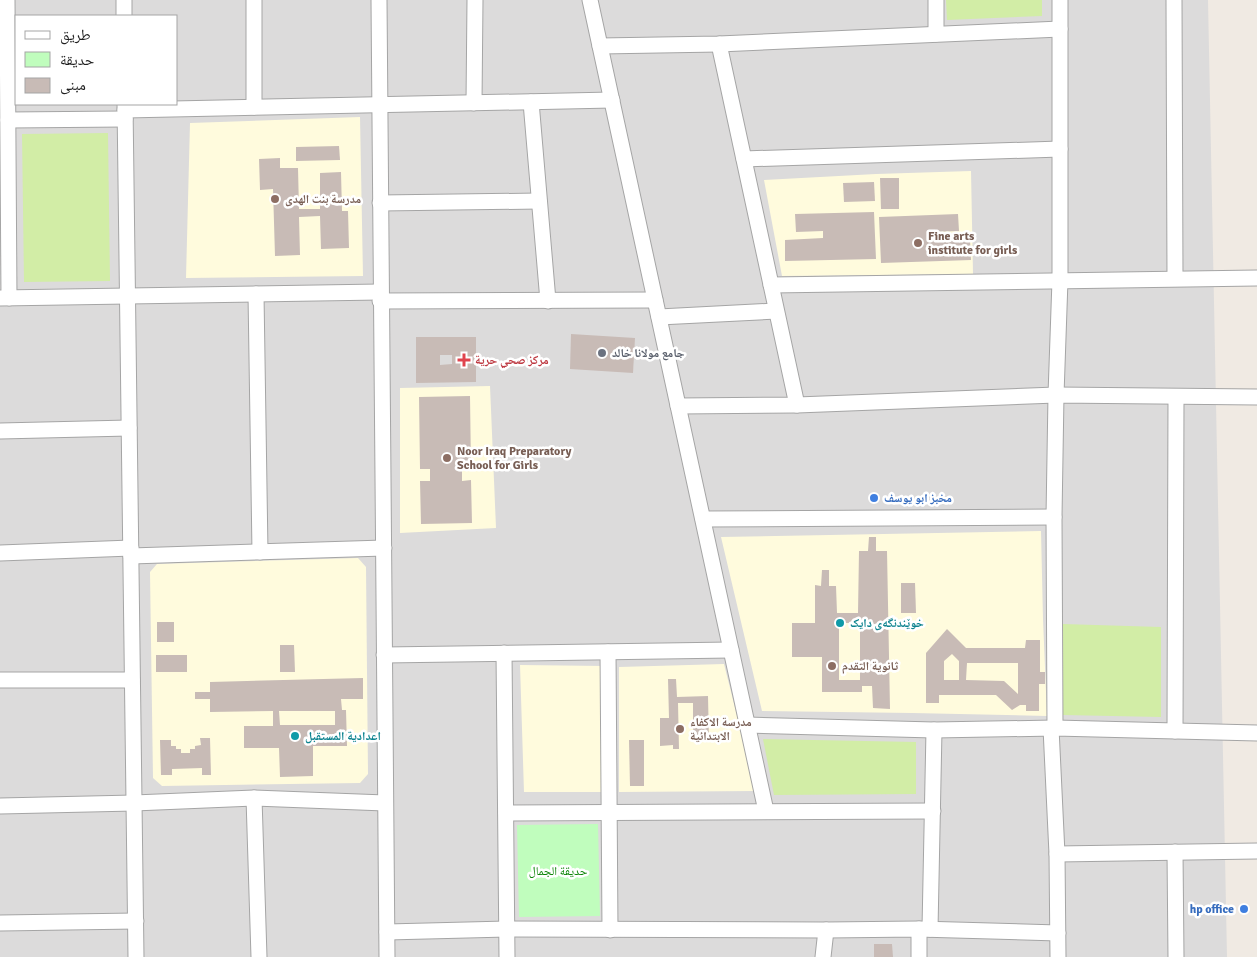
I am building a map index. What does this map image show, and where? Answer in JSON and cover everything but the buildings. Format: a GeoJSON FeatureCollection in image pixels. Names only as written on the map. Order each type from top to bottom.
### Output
{"type":"FeatureCollection","features":[{"type":"Feature","properties":{"kind":"street"},"geometry":{"type":"LineString","coordinates":[[7,0],[8,120],[4,179],[5,298],[256,294],[548,301],[655,300]]}},
{"type":"Feature","properties":{"kind":"street"},"geometry":{"type":"LineString","coordinates":[[124,0],[124,15]]}},
{"type":"Feature","properties":{"kind":"street"},"geometry":{"type":"LineString","coordinates":[[254,0],[254,107]]}},
{"type":"Feature","properties":{"kind":"street"},"geometry":{"type":"LineString","coordinates":[[379,0],[387,957]]}},
{"type":"Feature","properties":{"kind":"street"},"geometry":{"type":"LineString","coordinates":[[474,0],[474,103]]}},
{"type":"Feature","properties":{"kind":"street"},"geometry":{"type":"LineString","coordinates":[[590,0],[766,811]]}},
{"type":"Feature","properties":{"kind":"street"},"geometry":{"type":"LineString","coordinates":[[936,0],[936,34]]}},
{"type":"Feature","properties":{"kind":"street"},"geometry":{"type":"LineString","coordinates":[[1058,957],[1053,728],[1054,517],[1060,280],[1060,0]]}},
{"type":"Feature","properties":{"kind":"street"},"geometry":{"type":"LineString","coordinates":[[1174,0],[1175,278]]}},
{"type":"Feature","properties":{"kind":"street"},"geometry":{"type":"LineString","coordinates":[[600,46],[718,44],[1060,29]]}},
{"type":"Feature","properties":{"kind":"street"},"geometry":{"type":"LineString","coordinates":[[718,44],[797,404]]}},
{"type":"Feature","properties":{"kind":"street"},"geometry":{"type":"LineString","coordinates":[[8,120],[125,111],[612,100]]}},
{"type":"Feature","properties":{"kind":"street"},"geometry":{"type":"LineString","coordinates":[[531,102],[548,301]]}},
{"type":"Feature","properties":{"kind":"street"},"geometry":{"type":"LineString","coordinates":[[125,111],[136,957]]}},
{"type":"Feature","properties":{"kind":"street"},"geometry":{"type":"LineString","coordinates":[[744,159],[1060,149]]}},
{"type":"Feature","properties":{"kind":"street"},"geometry":{"type":"LineString","coordinates":[[380,202],[539,200]]}},
{"type":"Feature","properties":{"kind":"street"},"geometry":{"type":"LineString","coordinates":[[771,285],[1257,278]]}},
{"type":"Feature","properties":{"kind":"street"},"geometry":{"type":"LineString","coordinates":[[256,294],[260,552]]}},
{"type":"Feature","properties":{"kind":"street"},"geometry":{"type":"LineString","coordinates":[[659,317],[776,311]]}},
{"type":"Feature","properties":{"kind":"street"},"geometry":{"type":"LineString","coordinates":[[678,406],[1056,395],[1257,397]]}},
{"type":"Feature","properties":{"kind":"street"},"geometry":{"type":"LineString","coordinates":[[1175,731],[1176,397]]}},
{"type":"Feature","properties":{"kind":"street"},"geometry":{"type":"LineString","coordinates":[[0,431],[129,428]]}},
{"type":"Feature","properties":{"kind":"street"},"geometry":{"type":"LineString","coordinates":[[703,519],[1054,517]]}},
{"type":"Feature","properties":{"kind":"street"},"geometry":{"type":"LineString","coordinates":[[0,553],[260,552],[384,548]]}},
{"type":"Feature","properties":{"kind":"street"},"geometry":{"type":"LineString","coordinates":[[384,655],[731,650]]}},
{"type":"Feature","properties":{"kind":"street"},"geometry":{"type":"LineString","coordinates":[[608,652],[610,930]]}},
{"type":"Feature","properties":{"kind":"street"},"geometry":{"type":"LineString","coordinates":[[504,653],[507,957]]}},
{"type":"Feature","properties":{"kind":"street"},"geometry":{"type":"LineString","coordinates":[[0,680],[132,680]]}},
{"type":"Feature","properties":{"kind":"street"},"geometry":{"type":"LineString","coordinates":[[747,725],[934,730],[1053,728],[1257,733]]}},
{"type":"Feature","properties":{"kind":"street"},"geometry":{"type":"LineString","coordinates":[[919,957],[925,929],[933,811],[934,730]]}},
{"type":"Feature","properties":{"kind":"street"},"geometry":{"type":"LineString","coordinates":[[0,806],[254,798],[385,803]]}},
{"type":"Feature","properties":{"kind":"street"},"geometry":{"type":"LineString","coordinates":[[254,798],[259,957]]}},
{"type":"Feature","properties":{"kind":"street"},"geometry":{"type":"LineString","coordinates":[[506,812],[933,811]]}},
{"type":"Feature","properties":{"kind":"street"},"geometry":{"type":"LineString","coordinates":[[1056,854],[1257,851]]}},
{"type":"Feature","properties":{"kind":"street"},"geometry":{"type":"LineString","coordinates":[[1175,852],[1176,957]]}},
{"type":"Feature","properties":{"kind":"street"},"geometry":{"type":"LineString","coordinates":[[0,923],[136,921]]}},
{"type":"Feature","properties":{"kind":"street"},"geometry":{"type":"LineString","coordinates":[[386,932],[507,929],[925,929],[1058,934]]}},
{"type":"Feature","properties":{"kind":"street"},"geometry":{"type":"LineString","coordinates":[[823,957],[826,930]]}},
{"type":"Feature","properties":{"kind":"shaded area"},"geometry":{"type":"Polygon","coordinates":[[[0,0],[1208,0],[1227,957],[0,957],[0,0]]]}},
{"type":"Feature","properties":{"kind":"shaded area","name":"مدرسة بنت الهدی"},"geometry":{"type":"Polygon","coordinates":[[[360,117],[363,276],[186,278],[190,123],[360,117]]]}},
{"type":"Feature","properties":{"kind":"shaded area"},"geometry":{"type":"Polygon","coordinates":[[[971,171],[973,274],[782,276],[764,180],[971,171]]]}},
{"type":"Feature","properties":{"kind":"shaded area","name":"Noor Iraq Preparatory School for Girls"},"geometry":{"type":"Polygon","coordinates":[[[490,386],[496,528],[400,533],[400,388],[490,386]]]}},
{"type":"Feature","properties":{"kind":"shaded area","name":"ثانوية التقدم"},"geometry":{"type":"Polygon","coordinates":[[[1041,531],[1047,716],[762,711],[721,537],[1041,531]]]}},
{"type":"Feature","properties":{"kind":"shaded area"},"geometry":{"type":"Polygon","coordinates":[[[358,558],[366,567],[368,774],[360,783],[162,786],[153,778],[150,572],[157,564],[358,558]]]}},
{"type":"Feature","properties":{"kind":"shaded area","name":"مدرسة الاكفاء الابتدائية"},"geometry":{"type":"Polygon","coordinates":[[[724,664],[756,791],[619,792],[619,667],[724,664]]]}},
{"type":"Feature","properties":{"kind":"shaded area"},"geometry":{"type":"Polygon","coordinates":[[[520,665],[605,666],[607,792],[524,792],[520,665]]]}},
{"type":"Feature","properties":{"kind":"green space"},"geometry":{"type":"Polygon","coordinates":[[[946,0],[1042,0],[1042,16],[947,20],[946,0]]]}},
{"type":"Feature","properties":{"kind":"green space"},"geometry":{"type":"Polygon","coordinates":[[[108,133],[110,281],[24,282],[22,134],[108,133]]]}},
{"type":"Feature","properties":{"kind":"green space"},"geometry":{"type":"Polygon","coordinates":[[[1063,624],[1161,627],[1161,717],[1063,715],[1063,624]]]}},
{"type":"Feature","properties":{"kind":"green space"},"geometry":{"type":"Polygon","coordinates":[[[763,739],[916,742],[916,794],[774,795],[763,739]]]}},
{"type":"Feature","properties":{"kind":"green space","name":"حديقة الجمال"},"geometry":{"type":"Polygon","coordinates":[[[598,824],[600,916],[519,917],[517,825],[598,824]]]}},
{"type":"Feature","properties":{"kind":"place","name":"مدرسة بنت الهدی"},"geometry":{"type":"Point","coordinates":[275,199]}},
{"type":"Feature","properties":{"kind":"place","name":"Fine arts institute for girls"},"geometry":{"type":"Point","coordinates":[918,243]}},
{"type":"Feature","properties":{"kind":"place","name":"جامع مولانا خالد"},"geometry":{"type":"Point","coordinates":[602,353]}},
{"type":"Feature","properties":{"kind":"place","name":"مركز صحي حرية"},"geometry":{"type":"Point","coordinates":[464,360]}},
{"type":"Feature","properties":{"kind":"place","name":"Noor Iraq Preparatory School for Girls"},"geometry":{"type":"Point","coordinates":[447,458]}},
{"type":"Feature","properties":{"kind":"place","name":"مخبز ابو يوسف"},"geometry":{"type":"Point","coordinates":[874,498]}},
{"type":"Feature","properties":{"kind":"place","name":"خوێندنگەی دایک"},"geometry":{"type":"Point","coordinates":[840,623]}},
{"type":"Feature","properties":{"kind":"place","name":"ثانوية التقدم"},"geometry":{"type":"Point","coordinates":[832,666]}},
{"type":"Feature","properties":{"kind":"place","name":"مدرسة الاكفاء الابتدائية"},"geometry":{"type":"Point","coordinates":[680,729]}},
{"type":"Feature","properties":{"kind":"place","name":"اعدادية المستقبل"},"geometry":{"type":"Point","coordinates":[295,736]}},
{"type":"Feature","properties":{"kind":"place","name":"hp office"},"geometry":{"type":"Point","coordinates":[1244,909]}}]}
